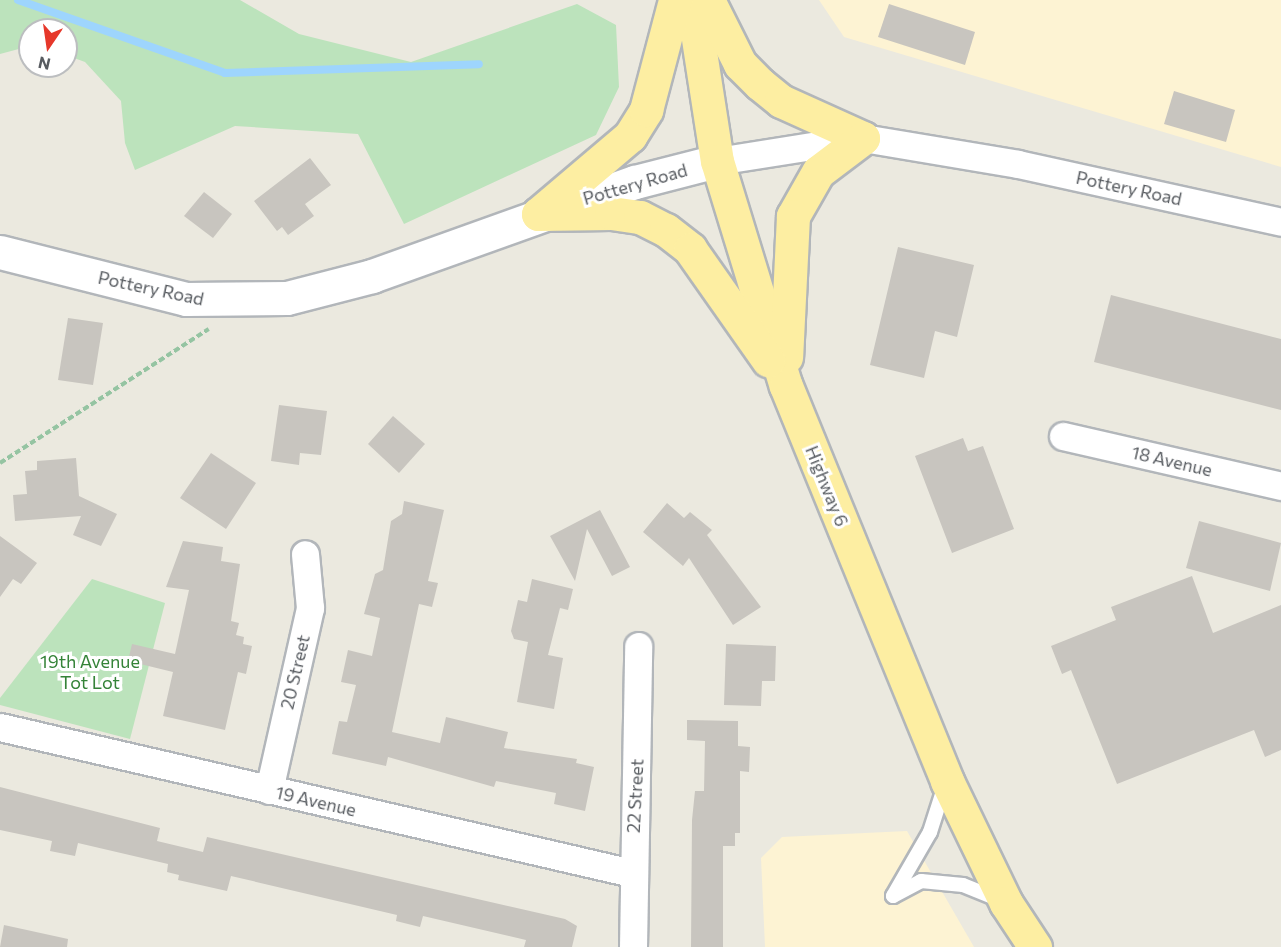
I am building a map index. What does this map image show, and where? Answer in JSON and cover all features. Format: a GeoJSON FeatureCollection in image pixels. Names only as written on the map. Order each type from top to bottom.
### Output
{"type":"FeatureCollection","features":[{"type":"Feature","properties":{"kind":"main road"},"geometry":{"type":"LineString","coordinates":[[538,214],[630,136],[646,110],[675,0]]}},
{"type":"Feature","properties":{"kind":"main road","name":"Highway 6"},"geometry":{"type":"LineString","coordinates":[[692,0],[717,161],[786,386],[946,778],[1006,903],[1035,947]]}},
{"type":"Feature","properties":{"kind":"main road"},"geometry":{"type":"LineString","coordinates":[[708,0],[740,64],[760,84],[781,101],[863,138],[818,172],[793,216],[788,246],[786,386]]}},
{"type":"Feature","properties":{"kind":"main road"},"geometry":{"type":"LineString","coordinates":[[538,214],[631,216],[666,230],[690,249],[786,386]]}},
{"type":"Feature","properties":{"kind":"street","name":"Pottery Road"},"geometry":{"type":"LineString","coordinates":[[0,252],[186,299],[223,302],[287,298],[372,276],[538,214],[717,161],[863,138],[1018,164],[1281,222]]}},
{"type":"Feature","properties":{"kind":"street","name":"18 Avenue"},"geometry":{"type":"LineString","coordinates":[[1063,436],[1281,486]]}},
{"type":"Feature","properties":{"kind":"street","name":"20 Street"},"geometry":{"type":"LineString","coordinates":[[269,790],[310,608],[305,554]]}},
{"type":"Feature","properties":{"kind":"street","name":"22 Street"},"geometry":{"type":"LineString","coordinates":[[633,947],[632,873],[638,646]]}},
{"type":"Feature","properties":{"kind":"street","name":"19 Avenue"},"geometry":{"type":"LineString","coordinates":[[0,727],[632,873]]}},
{"type":"Feature","properties":{"kind":"lane"},"geometry":{"type":"LineString","coordinates":[[946,778],[938,814],[893,896],[921,881],[963,885],[1006,903]]}},
{"type":"Feature","properties":{"kind":"path"},"geometry":{"type":"LineString","coordinates":[[0,463],[221,321],[223,302]]}},
{"type":"Feature","properties":{"kind":"shaded area"},"geometry":{"type":"Polygon","coordinates":[[[819,0],[1281,0],[1281,167],[844,37],[819,0]]]}},
{"type":"Feature","properties":{"kind":"shaded area"},"geometry":{"type":"Polygon","coordinates":[[[907,831],[974,947],[765,947],[761,858],[782,837],[907,831]]]}},
{"type":"Feature","properties":{"kind":"green space"},"geometry":{"type":"Polygon","coordinates":[[[0,0],[240,0],[299,34],[411,62],[577,4],[616,25],[619,87],[596,135],[404,224],[358,134],[235,126],[135,170],[125,143],[121,101],[85,62],[78,59],[78,18],[18,18],[18,49],[0,54],[0,0]]]}},
{"type":"Feature","properties":{"kind":"green space","name":"19th Avenue Tot Lot"},"geometry":{"type":"Polygon","coordinates":[[[92,579],[165,603],[130,739],[0,705],[0,698],[92,579]]]}},
{"type":"Feature","properties":{"kind":"building"},"geometry":{"type":"Polygon","coordinates":[[[889,4],[975,32],[965,65],[878,37],[889,4]]]}},
{"type":"Feature","properties":{"kind":"building"},"geometry":{"type":"Polygon","coordinates":[[[1174,91],[1235,110],[1226,142],[1164,124],[1174,91]]]}},
{"type":"Feature","properties":{"kind":"building"},"geometry":{"type":"Polygon","coordinates":[[[310,158],[331,185],[305,204],[314,216],[288,235],[282,227],[277,231],[254,201],[310,158]]]}},
{"type":"Feature","properties":{"kind":"building"},"geometry":{"type":"Polygon","coordinates":[[[204,192],[232,214],[213,238],[184,216],[204,192]]]}},
{"type":"Feature","properties":{"kind":"building"},"geometry":{"type":"Polygon","coordinates":[[[898,247],[974,265],[957,337],[935,331],[924,378],[870,365],[898,247]]]}},
{"type":"Feature","properties":{"kind":"building"},"geometry":{"type":"Polygon","coordinates":[[[1111,295],[1281,339],[1281,410],[1094,362],[1111,295]]]}},
{"type":"Feature","properties":{"kind":"building"},"geometry":{"type":"Polygon","coordinates":[[[68,318],[103,323],[93,385],[58,380],[68,318]]]}},
{"type":"Feature","properties":{"kind":"building"},"geometry":{"type":"Polygon","coordinates":[[[279,405],[327,411],[321,455],[300,453],[299,465],[271,461],[279,405]]]}},
{"type":"Feature","properties":{"kind":"building"},"geometry":{"type":"Polygon","coordinates":[[[393,416],[425,444],[399,473],[368,444],[393,416]]]}},
{"type":"Feature","properties":{"kind":"building"},"geometry":{"type":"Polygon","coordinates":[[[963,438],[968,451],[983,446],[1014,529],[952,553],[915,456],[963,438]]]}},
{"type":"Feature","properties":{"kind":"building"},"geometry":{"type":"Polygon","coordinates":[[[211,453],[256,483],[226,529],[180,498],[211,453]]]}},
{"type":"Feature","properties":{"kind":"building"},"geometry":{"type":"Polygon","coordinates":[[[76,458],[79,496],[117,514],[101,546],[73,535],[81,516],[15,521],[13,495],[27,494],[25,471],[37,470],[37,461],[76,458]]]}},
{"type":"Feature","properties":{"kind":"building"},"geometry":{"type":"Polygon","coordinates":[[[404,501],[444,510],[428,581],[438,583],[432,607],[419,604],[392,732],[440,743],[446,717],[508,732],[504,748],[577,759],[576,763],[594,767],[585,811],[554,804],[556,793],[496,781],[494,787],[388,757],[386,766],[332,754],[339,721],[347,722],[356,685],[341,682],[348,650],[372,656],[380,618],[364,614],[375,574],[383,570],[391,521],[402,514],[404,501]]]}},
{"type":"Feature","properties":{"kind":"building"},"geometry":{"type":"Polygon","coordinates":[[[667,503],[684,518],[690,512],[712,530],[707,535],[761,607],[733,625],[689,558],[683,566],[643,532],[667,503]]]}},
{"type":"Feature","properties":{"kind":"building"},"geometry":{"type":"Polygon","coordinates":[[[600,510],[630,567],[612,576],[587,529],[575,581],[550,536],[600,510]]]}},
{"type":"Feature","properties":{"kind":"building"},"geometry":{"type":"Polygon","coordinates":[[[1199,521],[1281,543],[1270,591],[1186,568],[1199,521]]]}},
{"type":"Feature","properties":{"kind":"building"},"geometry":{"type":"Polygon","coordinates":[[[0,536],[37,563],[21,584],[13,579],[0,597],[0,536]]]}},
{"type":"Feature","properties":{"kind":"building"},"geometry":{"type":"Polygon","coordinates":[[[183,541],[223,547],[221,561],[240,564],[231,621],[239,623],[236,635],[244,637],[243,644],[252,646],[246,674],[238,672],[225,730],[163,716],[173,672],[128,661],[132,644],[175,654],[189,590],[166,587],[183,541]]]}},
{"type":"Feature","properties":{"kind":"building"},"geometry":{"type":"Polygon","coordinates":[[[1192,576],[1213,633],[1281,605],[1281,750],[1265,757],[1254,730],[1117,784],[1071,670],[1062,674],[1051,646],[1116,620],[1111,607],[1192,576]]]}},
{"type":"Feature","properties":{"kind":"building"},"geometry":{"type":"Polygon","coordinates":[[[532,579],[573,589],[568,610],[560,608],[548,655],[563,658],[554,709],[517,702],[528,642],[514,639],[511,631],[518,600],[527,602],[532,579]]]}},
{"type":"Feature","properties":{"kind":"building"},"geometry":{"type":"Polygon","coordinates":[[[726,644],[776,646],[775,681],[762,681],[761,706],[724,705],[726,644]]]}},
{"type":"Feature","properties":{"kind":"building"},"geometry":{"type":"Polygon","coordinates":[[[687,720],[738,721],[738,746],[750,747],[749,772],[740,771],[740,833],[735,833],[735,846],[723,846],[723,947],[691,947],[692,820],[695,791],[704,791],[705,741],[687,740],[687,720]]]}},
{"type":"Feature","properties":{"kind":"building"},"geometry":{"type":"Polygon","coordinates":[[[0,787],[160,828],[157,841],[203,852],[207,837],[565,919],[577,926],[572,947],[524,947],[526,940],[423,916],[420,927],[396,921],[397,915],[231,876],[227,891],[178,880],[179,875],[167,872],[168,864],[78,843],[75,856],[50,851],[52,841],[0,830],[0,787]]]}},
{"type":"Feature","properties":{"kind":"building"},"geometry":{"type":"Polygon","coordinates":[[[4,925],[68,939],[67,947],[0,947],[4,925]]]}},
{"type":"Feature","properties":{"kind":"waterway"},"geometry":{"type":"LineString","coordinates":[[18,0],[225,73],[479,64]]}}]}
